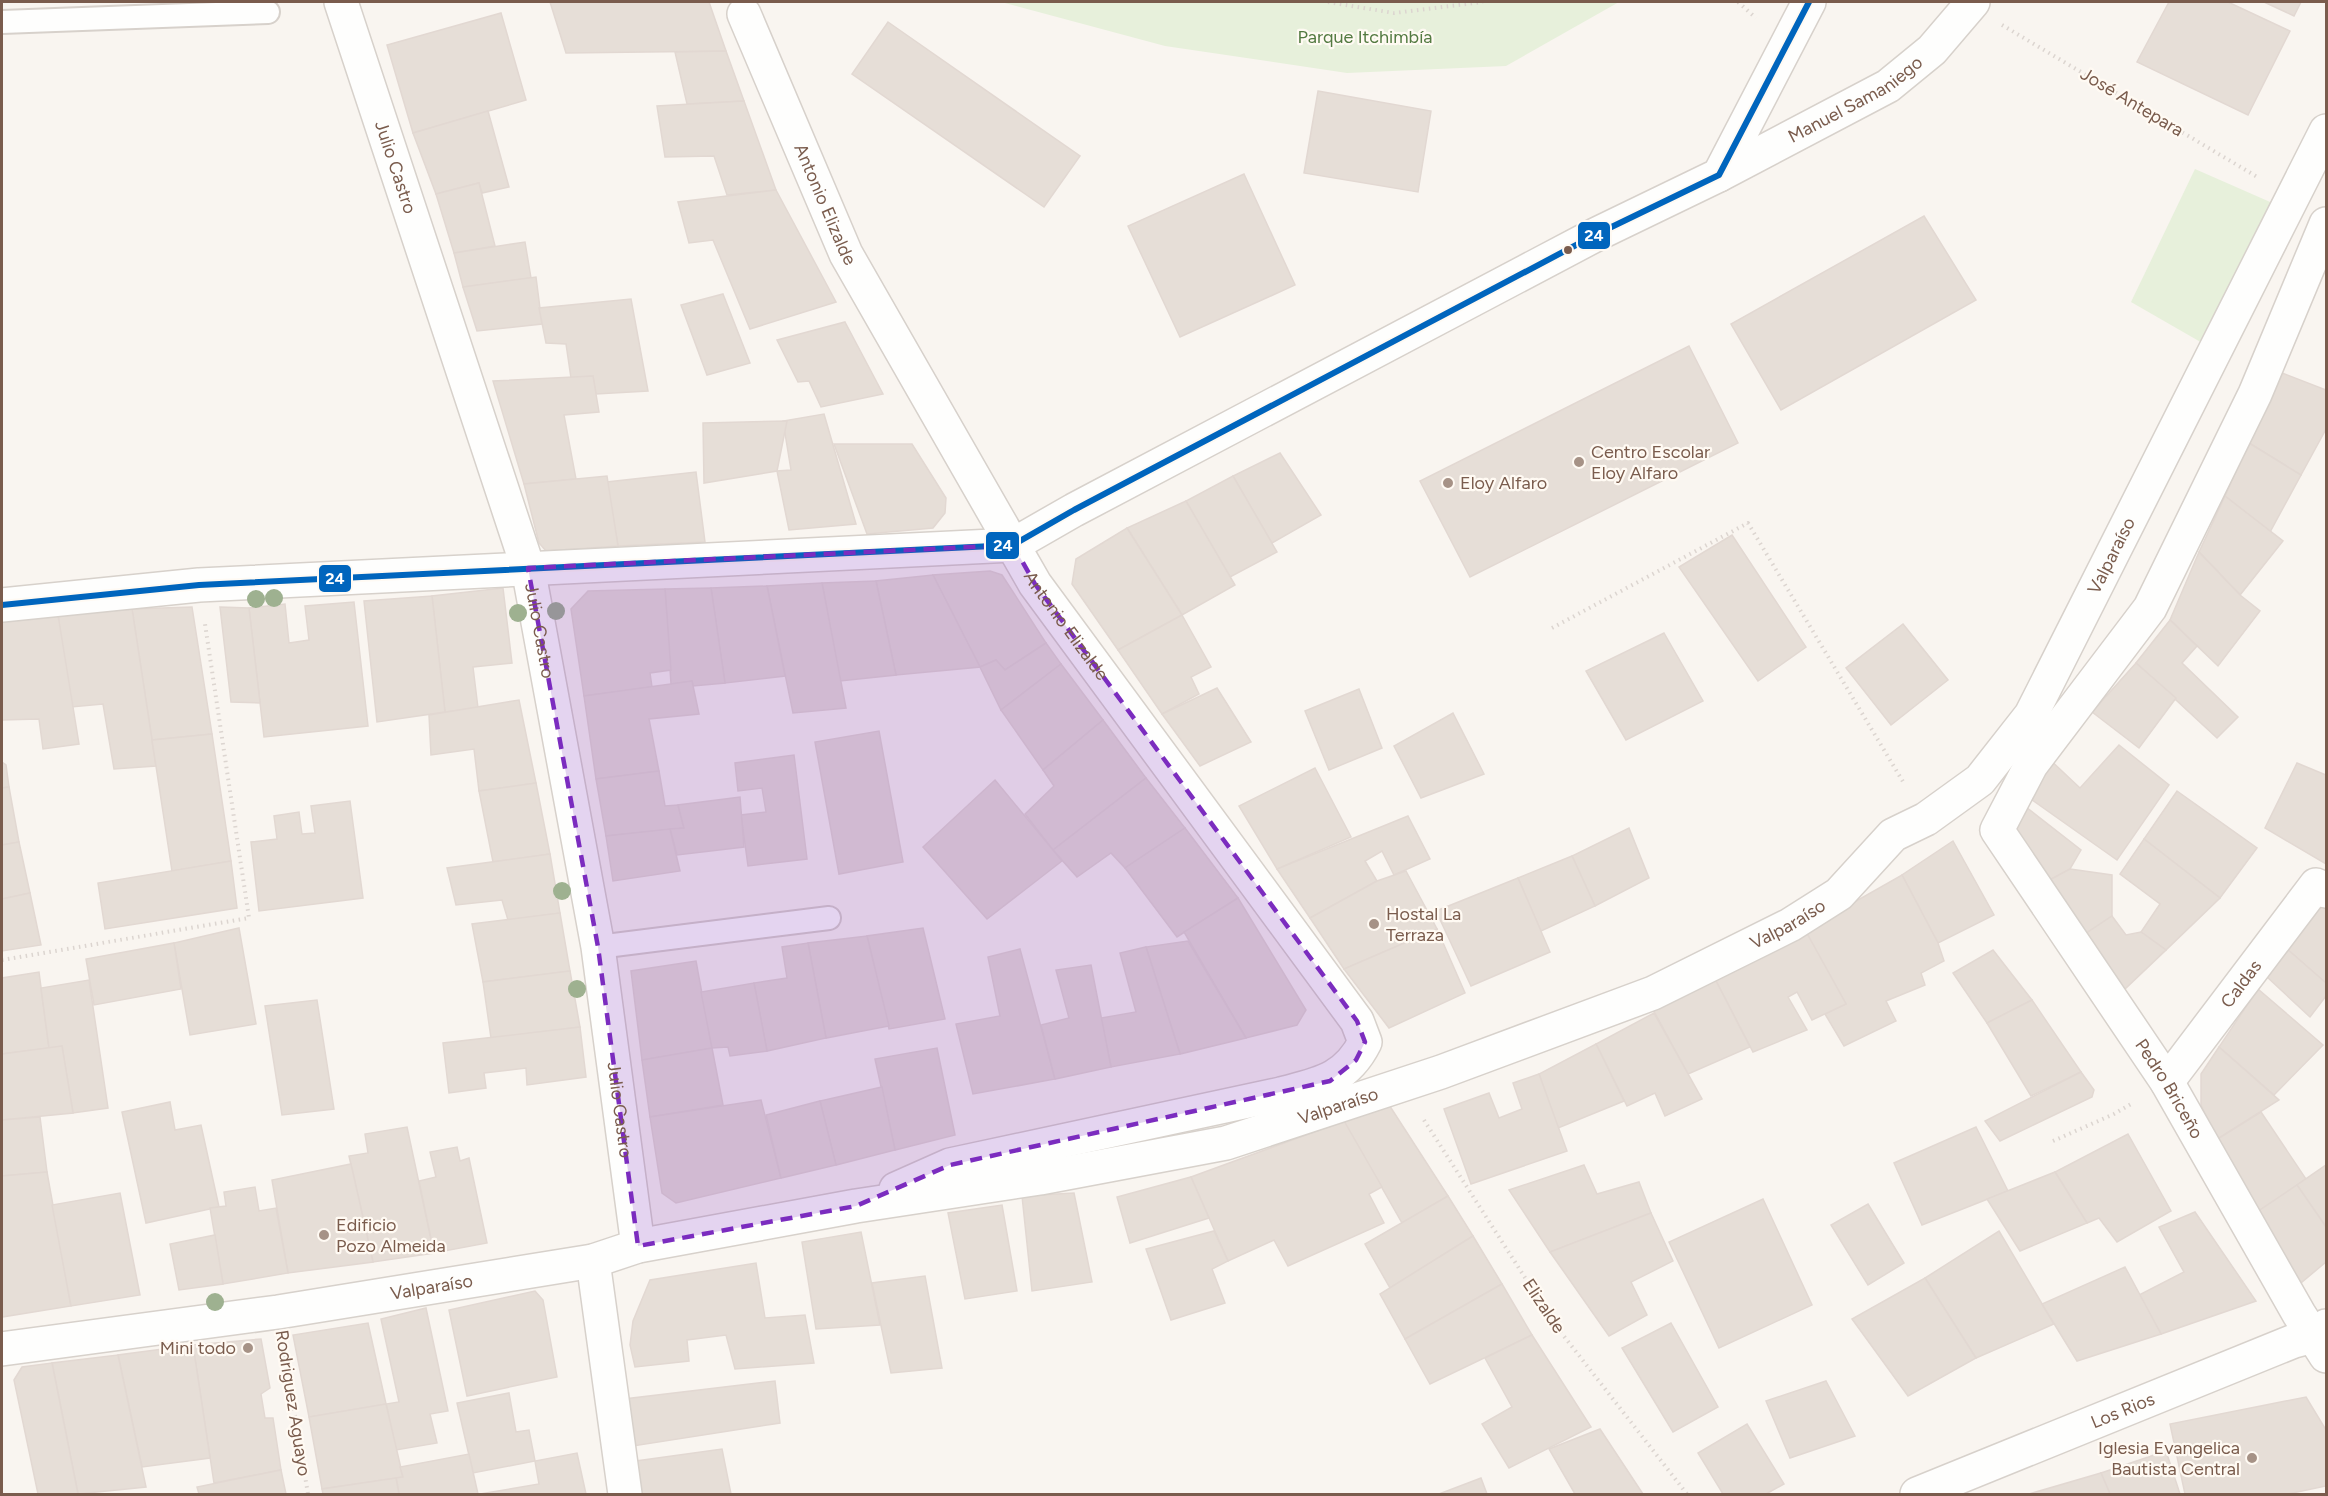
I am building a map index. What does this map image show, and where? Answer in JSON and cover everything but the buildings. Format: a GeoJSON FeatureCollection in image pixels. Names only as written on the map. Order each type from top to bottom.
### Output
{"type":"FeatureCollection","features":[{"type":"Feature","properties":{"kind":"street","name":"Julio Castro"},"geometry":{"type":"LineString","coordinates":[[341,2],[528,568],[598,947],[638,1246]]}},
{"type":"Feature","properties":{"kind":"street"},"geometry":{"type":"LineString","coordinates":[[1719,175],[1809,2]]}},
{"type":"Feature","properties":{"kind":"street","name":"Manuel Samaniego"},"geometry":{"type":"LineString","coordinates":[[1013,545],[1074,510],[1597,234],[1719,175],[1888,86],[1932,50],[1972,4]]}},
{"type":"Feature","properties":{"kind":"street","name":"Antonio Elizalde"},"geometry":{"type":"LineString","coordinates":[[744,14],[846,254],[1035,584],[1357,1021],[1365,1042]]}},
{"type":"Feature","properties":{"kind":"street","name":"Valparaíso"},"geometry":{"type":"LineString","coordinates":[[2,1349],[278,1312],[593,1261],[638,1246],[856,1206],[1040,1178],[1226,1143],[1441,1072],[1653,993],[1790,925],[1839,894],[1893,835],[1926,819],[1980,780],[2031,715],[2326,131]]}},
{"type":"Feature","properties":{"kind":"street","name":"Pedro Briceño"},"geometry":{"type":"LineString","coordinates":[[2322,1339],[2167,1082],[1997,830],[2031,765],[2150,608],[2255,394],[2326,224]]}},
{"type":"Feature","properties":{"kind":"street"},"geometry":{"type":"LineString","coordinates":[[2,605],[200,585],[1013,545]]}},
{"type":"Feature","properties":{"kind":"street","name":"Caldas"},"geometry":{"type":"LineString","coordinates":[[2167,1082],[2321,888]]}},
{"type":"Feature","properties":{"kind":"street","name":"Valparaíso"},"geometry":{"type":"LineString","coordinates":[[856,1206],[950,1165],[1281,1094],[1330,1081],[1356,1060],[1365,1042]]}},
{"type":"Feature","properties":{"kind":"street"},"geometry":{"type":"LineString","coordinates":[[593,1261],[625,1494]]}},
{"type":"Feature","properties":{"kind":"street","name":"Los Rios"},"geometry":{"type":"LineString","coordinates":[[1917,1494],[2294,1341],[2322,1339]]}},
{"type":"Feature","properties":{"kind":"lane"},"geometry":{"type":"LineString","coordinates":[[2,22],[268,12]]}},
{"type":"Feature","properties":{"kind":"lane"},"geometry":{"type":"LineString","coordinates":[[598,947],[829,918]]}},
{"type":"Feature","properties":{"kind":"path"},"geometry":{"type":"LineString","coordinates":[[1328,2],[1394,13],[1483,2]]}},
{"type":"Feature","properties":{"kind":"path","name":"José Antepara"},"geometry":{"type":"LineString","coordinates":[[1972,4],[2293,198]]}},
{"type":"Feature","properties":{"kind":"path"},"geometry":{"type":"LineString","coordinates":[[1552,628],[1748,523],[1926,819]]}},
{"type":"Feature","properties":{"kind":"path"},"geometry":{"type":"LineString","coordinates":[[2,960],[249,918],[204,613]]}},
{"type":"Feature","properties":{"kind":"path"},"geometry":{"type":"LineString","coordinates":[[2053,1141],[2114,1114]]}},
{"type":"Feature","properties":{"kind":"path","name":"Elizalde"},"geometry":{"type":"LineString","coordinates":[[1423,1118],[1556,1326],[1687,1494]]}},
{"type":"Feature","properties":{"kind":"path","name":"Rodriguez Aguayo"},"geometry":{"type":"LineString","coordinates":[[278,1312],[308,1494]]}},
{"type":"Feature","properties":{"kind":"highlighted area"},"geometry":{"type":"Polygon","coordinates":[[[1013,545],[1035,584],[1357,1021],[1365,1042],[1356,1060],[1330,1081],[950,1165],[856,1206],[638,1246],[598,947],[528,568],[1013,545]]]}},
{"type":"Feature","properties":{"kind":"green space","name":"Parque Itchimbía"},"geometry":{"type":"Polygon","coordinates":[[[1001,2],[1619,2],[1506,66],[1347,73],[1165,46],[1001,2]]]}},
{"type":"Feature","properties":{"kind":"green space"},"geometry":{"type":"Polygon","coordinates":[[[2195,169],[2277,205],[2211,348],[2131,302],[2195,169]]]}},
{"type":"Feature","properties":{"kind":"transit line","name":"24"},"geometry":{"type":"LineString","coordinates":[[2,605],[199,585],[1013,545],[1074,510],[1597,234],[1719,175],[1809,2]]}},
{"type":"Feature","properties":{"kind":"place","name":"Centro Escolar Eloy Alfaro"},"geometry":{"type":"Point","coordinates":[1579,462]}},
{"type":"Feature","properties":{"kind":"place","name":"Eloy Alfaro"},"geometry":{"type":"Point","coordinates":[1448,483]}},
{"type":"Feature","properties":{"kind":"place","name":"Hostal La Terraza"},"geometry":{"type":"Point","coordinates":[1374,924]}},
{"type":"Feature","properties":{"kind":"place","name":"Edificio Pozo Almeida"},"geometry":{"type":"Point","coordinates":[324,1235]}},
{"type":"Feature","properties":{"kind":"place","name":"Mini todo"},"geometry":{"type":"Point","coordinates":[248,1348]}},
{"type":"Feature","properties":{"kind":"place","name":"Iglesia Evangelica Bautista Central"},"geometry":{"type":"Point","coordinates":[2252,1458]}}]}
